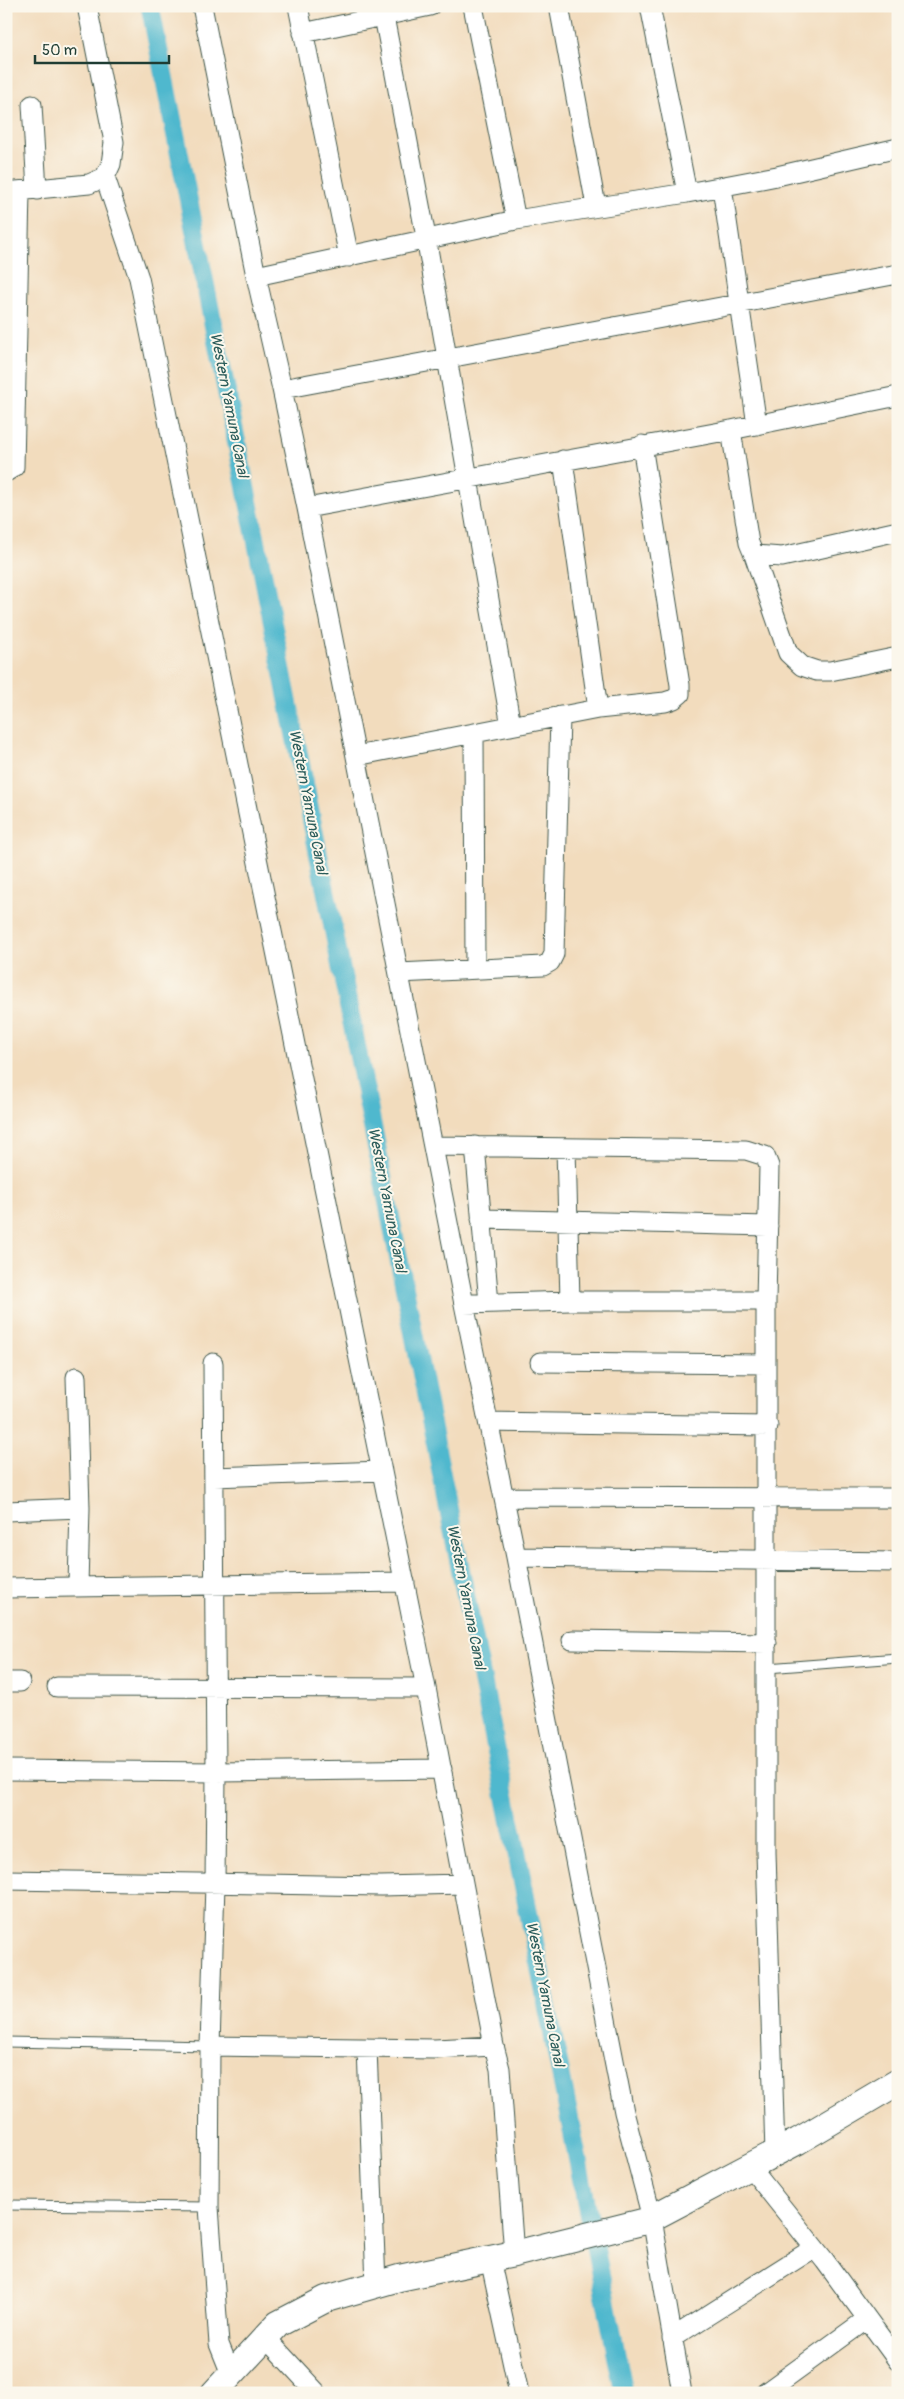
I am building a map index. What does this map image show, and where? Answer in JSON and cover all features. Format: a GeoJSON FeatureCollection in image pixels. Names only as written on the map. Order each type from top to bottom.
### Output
{"type":"FeatureCollection","features":[{"type":"Feature","properties":{"kind":"main road"},"geometry":{"type":"LineString","coordinates":[[214,2393],[278,2324],[326,2299],[376,2285],[510,2255],[649,2219],[775,2154],[898,2082]]}},
{"type":"Feature","properties":{"kind":"street"},"geometry":{"type":"LineString","coordinates":[[21,191],[89,184],[105,177],[111,164],[114,142],[87,6]]}},
{"type":"Feature","properties":{"kind":"street"},"geometry":{"type":"LineString","coordinates":[[202,6],[256,276],[307,508],[464,1304],[516,1557],[624,2112],[649,2219],[682,2393]]}},
{"type":"Feature","properties":{"kind":"street"},"geometry":{"type":"LineString","coordinates":[[298,6],[349,257]]}},
{"type":"Feature","properties":{"kind":"street"},"geometry":{"type":"LineString","coordinates":[[302,33],[383,11],[430,6]]}},
{"type":"Feature","properties":{"kind":"street"},"geometry":{"type":"LineString","coordinates":[[472,6],[516,220]]}},
{"type":"Feature","properties":{"kind":"street"},"geometry":{"type":"LineString","coordinates":[[560,6],[596,206]]}},
{"type":"Feature","properties":{"kind":"street"},"geometry":{"type":"LineString","coordinates":[[650,6],[688,193]]}},
{"type":"Feature","properties":{"kind":"street"},"geometry":{"type":"LineString","coordinates":[[383,11],[426,237],[511,726]]}},
{"type":"Feature","properties":{"kind":"street"},"geometry":{"type":"LineString","coordinates":[[6,472],[14,467],[21,191],[32,105]]}},
{"type":"Feature","properties":{"kind":"street"},"geometry":{"type":"LineString","coordinates":[[256,276],[349,257],[426,237],[596,206],[722,187],[898,148]]}},
{"type":"Feature","properties":{"kind":"street"},"geometry":{"type":"LineString","coordinates":[[105,177],[139,278],[405,1582],[500,2069],[520,2393]]}},
{"type":"Feature","properties":{"kind":"street"},"geometry":{"type":"LineString","coordinates":[[722,187],[757,425]]}},
{"type":"Feature","properties":{"kind":"street"},"geometry":{"type":"LineString","coordinates":[[282,389],[898,274]]}},
{"type":"Feature","properties":{"kind":"street"},"geometry":{"type":"LineString","coordinates":[[307,508],[731,430],[898,396]]}},
{"type":"Feature","properties":{"kind":"street"},"geometry":{"type":"LineString","coordinates":[[731,430],[749,543],[788,653],[802,666],[817,672],[830,672],[898,657]]}},
{"type":"Feature","properties":{"kind":"street"},"geometry":{"type":"LineString","coordinates":[[356,756],[598,709],[665,702],[674,699],[680,694],[642,445]]}},
{"type":"Feature","properties":{"kind":"street"},"geometry":{"type":"LineString","coordinates":[[563,460],[598,709]]}},
{"type":"Feature","properties":{"kind":"street"},"geometry":{"type":"LineString","coordinates":[[754,555],[782,557],[898,531]]}},
{"type":"Feature","properties":{"kind":"street"},"geometry":{"type":"LineString","coordinates":[[399,973],[543,966],[550,962],[554,954],[560,716]]}},
{"type":"Feature","properties":{"kind":"street"},"geometry":{"type":"LineString","coordinates":[[474,733],[475,969]]}},
{"type":"Feature","properties":{"kind":"street"},"geometry":{"type":"LineString","coordinates":[[433,1146],[746,1150],[765,1156],[770,1166],[766,1301],[768,1426],[766,1852],[775,2154]]}},
{"type":"Feature","properties":{"kind":"street"},"geometry":{"type":"LineString","coordinates":[[475,1146],[489,1303]]}},
{"type":"Feature","properties":{"kind":"street"},"geometry":{"type":"LineString","coordinates":[[566,1148],[570,1300]]}},
{"type":"Feature","properties":{"kind":"street"},"geometry":{"type":"LineString","coordinates":[[481,1219],[768,1226]]}},
{"type":"Feature","properties":{"kind":"street"},"geometry":{"type":"LineString","coordinates":[[464,1304],[570,1300],[766,1301]]}},
{"type":"Feature","properties":{"kind":"street"},"geometry":{"type":"LineString","coordinates":[[540,1362],[766,1364]]}},
{"type":"Feature","properties":{"kind":"street"},"geometry":{"type":"LineString","coordinates":[[213,1363],[216,1772],[210,2046],[209,2207],[219,2344],[231,2374]]}},
{"type":"Feature","properties":{"kind":"street"},"geometry":{"type":"LineString","coordinates":[[76,1377],[80,1508],[78,1586]]}},
{"type":"Feature","properties":{"kind":"street"},"geometry":{"type":"LineString","coordinates":[[488,1422],[768,1426]]}},
{"type":"Feature","properties":{"kind":"street"},"geometry":{"type":"LineString","coordinates":[[214,1477],[382,1471]]}},
{"type":"Feature","properties":{"kind":"street"},"geometry":{"type":"LineString","coordinates":[[504,1497],[898,1498]]}},
{"type":"Feature","properties":{"kind":"street"},"geometry":{"type":"LineString","coordinates":[[6,1511],[80,1508]]}},
{"type":"Feature","properties":{"kind":"street"},"geometry":{"type":"LineString","coordinates":[[516,1557],[898,1562]]}},
{"type":"Feature","properties":{"kind":"street"},"geometry":{"type":"LineString","coordinates":[[6,1588],[405,1582]]}},
{"type":"Feature","properties":{"kind":"street"},"geometry":{"type":"LineString","coordinates":[[572,1640],[767,1643]]}},
{"type":"Feature","properties":{"kind":"street"},"geometry":{"type":"LineString","coordinates":[[57,1686],[215,1689],[426,1688]]}},
{"type":"Feature","properties":{"kind":"street"},"geometry":{"type":"LineString","coordinates":[[6,1770],[216,1772],[442,1769]]}},
{"type":"Feature","properties":{"kind":"street"},"geometry":{"type":"LineString","coordinates":[[6,1880],[381,1886],[463,1884]]}},
{"type":"Feature","properties":{"kind":"street"},"geometry":{"type":"LineString","coordinates":[[210,2046],[435,2049],[494,2046]]}},
{"type":"Feature","properties":{"kind":"street"},"geometry":{"type":"LineString","coordinates":[[367,2048],[376,2285]]}},
{"type":"Feature","properties":{"kind":"street"},"geometry":{"type":"LineString","coordinates":[[750,2167],[814,2248],[898,2361]]}},
{"type":"Feature","properties":{"kind":"street"},"geometry":{"type":"LineString","coordinates":[[672,2338],[814,2248]]}},
{"type":"Feature","properties":{"kind":"street"},"geometry":{"type":"LineString","coordinates":[[765,2393],[867,2319]]}},
{"type":"Feature","properties":{"kind":"street"},"geometry":{"type":"LineString","coordinates":[[265,2337],[317,2393]]}},
{"type":"Feature","properties":{"kind":"lane"},"geometry":{"type":"LineString","coordinates":[[767,1668],[898,1658]]}},
{"type":"Feature","properties":{"kind":"lane"},"geometry":{"type":"LineString","coordinates":[[6,2042],[210,2046]]}},
{"type":"Feature","properties":{"kind":"lane"},"geometry":{"type":"LineString","coordinates":[[6,2205],[209,2207]]}},
{"type":"Feature","properties":{"kind":"waterway","name":"Western Yamuna Canal"},"geometry":{"type":"LineString","coordinates":[[150,6],[624,2393]]}}]}
